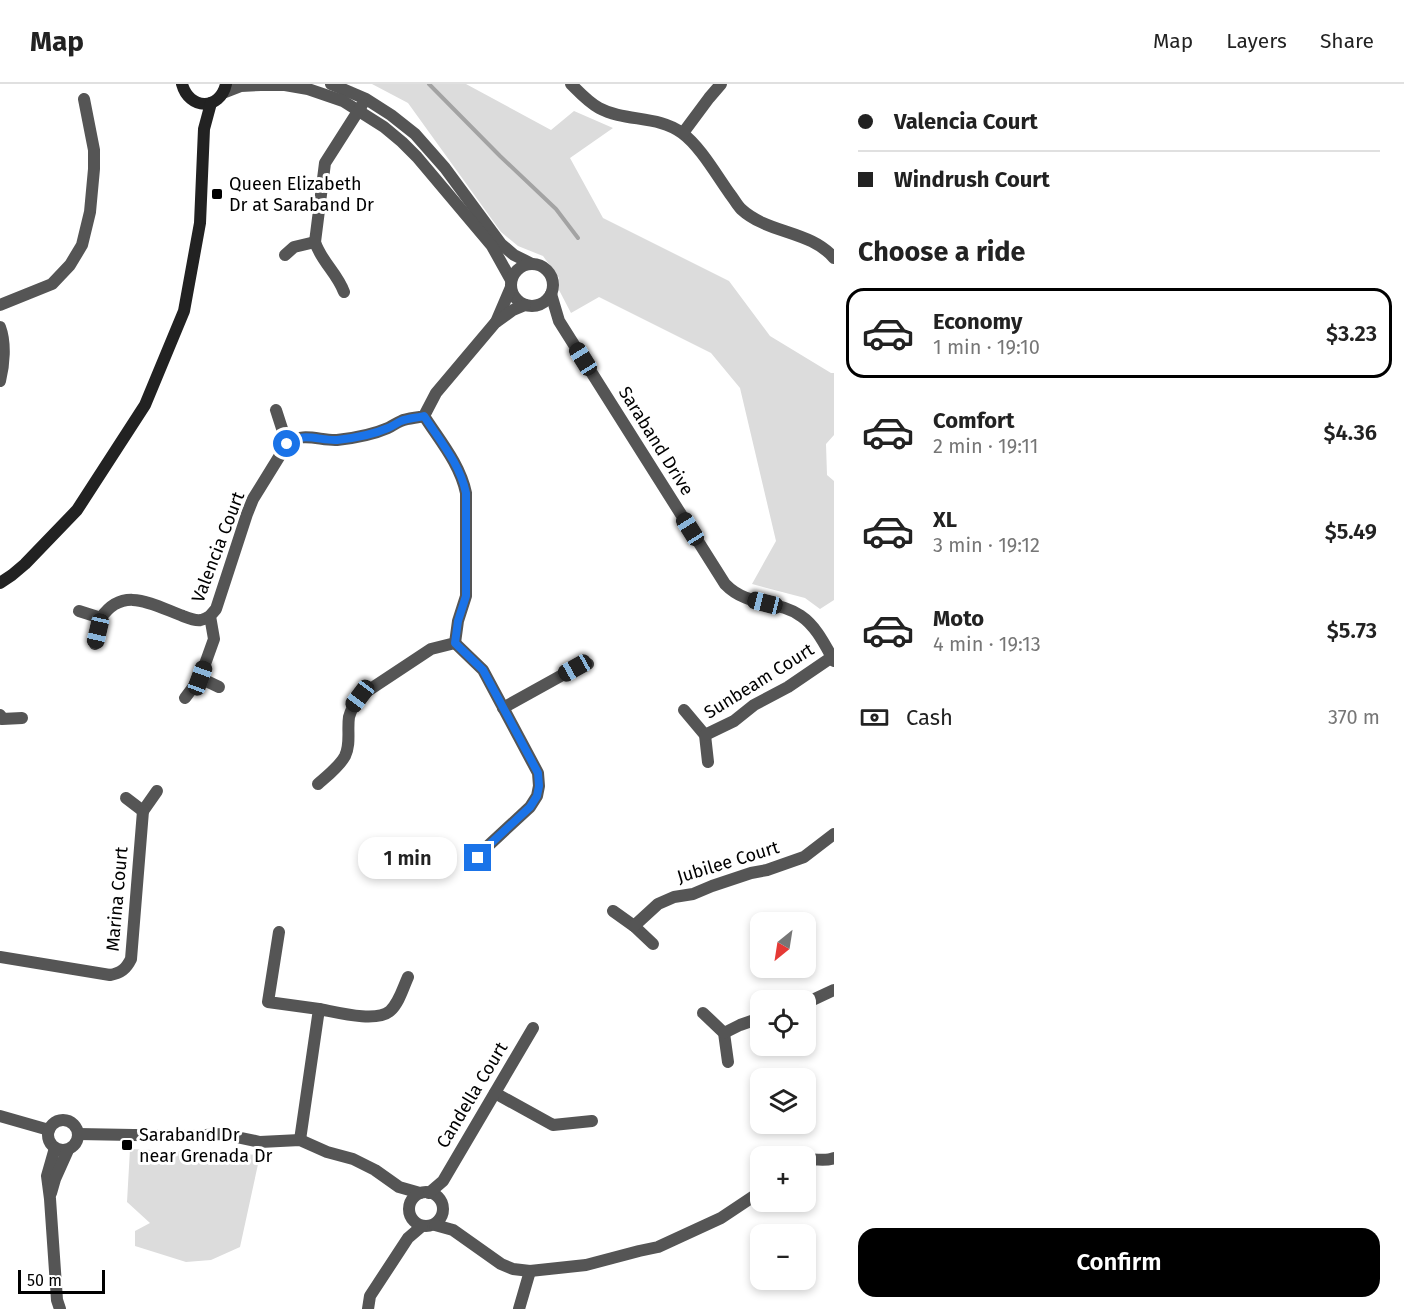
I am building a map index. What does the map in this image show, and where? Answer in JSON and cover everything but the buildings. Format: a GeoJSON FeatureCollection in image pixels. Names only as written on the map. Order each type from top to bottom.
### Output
{"type":"FeatureCollection","features":[{"type":"Feature","properties":{"kind":"street"},"geometry":{"type":"LineString","coordinates":[[182,84],[189,97],[203,104],[218,99],[224,89],[241,86],[285,85],[308,89],[343,101],[358,110],[384,127],[417,157],[492,246],[511,283],[515,298],[530,305]]}},
{"type":"Feature","properties":{"kind":"street"},"geometry":{"type":"LineString","coordinates":[[331,84],[366,99],[415,134],[445,168],[501,244],[514,255],[544,269],[552,280],[553,287],[547,300],[513,310],[495,323],[436,393],[424,416]]}},
{"type":"Feature","properties":{"kind":"street"},"geometry":{"type":"LineString","coordinates":[[571,84],[600,109],[627,117],[654,121],[683,133],[697,148],[741,209],[766,224],[799,235],[834,258]]}},
{"type":"Feature","properties":{"kind":"street"},"geometry":{"type":"LineString","coordinates":[[683,133],[721,84]]}},
{"type":"Feature","properties":{"kind":"street"},"geometry":{"type":"LineString","coordinates":[[0,305],[51,284],[70,264],[82,245],[90,212],[94,169],[94,150],[84,99]]}},
{"type":"Feature","properties":{"kind":"street"},"geometry":{"type":"LineString","coordinates":[[344,292],[340,280],[318,252],[315,242],[325,163],[366,99]]}},
{"type":"Feature","properties":{"kind":"street"},"geometry":{"type":"LineString","coordinates":[[195,102],[204,129]]}},
{"type":"Feature","properties":{"kind":"street"},"geometry":{"type":"LineString","coordinates":[[0,583],[25,564],[77,510],[145,405],[184,311],[200,223],[204,129],[211,103]]}},
{"type":"Feature","properties":{"kind":"street"},"geometry":{"type":"LineString","coordinates":[[285,255],[294,248],[315,242]]}},
{"type":"Feature","properties":{"kind":"street"},"geometry":{"type":"LineString","coordinates":[[495,323],[514,274],[525,265],[532,264]]}},
{"type":"Feature","properties":{"kind":"street","name":"Saraband Drive"},"geometry":{"type":"LineString","coordinates":[[551,294],[559,321],[725,584],[744,598],[800,614],[812,624],[833,659]]}},
{"type":"Feature","properties":{"kind":"street","name":"Saraband Drive"},"geometry":{"type":"LineString","coordinates":[[530,305],[543,309],[559,321]]}},
{"type":"Feature","properties":{"kind":"street"},"geometry":{"type":"LineString","coordinates":[[0,327],[3,354],[0,381]]}},
{"type":"Feature","properties":{"kind":"street"},"geometry":{"type":"LineString","coordinates":[[276,410],[287,444],[294,438],[302,437],[351,439],[378,432],[401,421],[424,416]]}},
{"type":"Feature","properties":{"kind":"street"},"geometry":{"type":"LineString","coordinates":[[424,416],[458,467],[466,493],[466,596],[458,621],[455,643]]}},
{"type":"Feature","properties":{"kind":"street","name":"Valencia Court"},"geometry":{"type":"LineString","coordinates":[[185,698],[200,678],[214,639],[210,616],[216,609],[247,514],[287,444]]}},
{"type":"Feature","properties":{"kind":"street"},"geometry":{"type":"LineString","coordinates":[[95,644],[100,618],[114,604],[127,599],[139,600],[192,620],[202,620],[210,616]]}},
{"type":"Feature","properties":{"kind":"street"},"geometry":{"type":"LineString","coordinates":[[79,611],[100,618]]}},
{"type":"Feature","properties":{"kind":"street"},"geometry":{"type":"LineString","coordinates":[[455,643],[483,670],[538,773],[537,796],[530,807],[478,858]]}},
{"type":"Feature","properties":{"kind":"street"},"geometry":{"type":"LineString","coordinates":[[318,784],[345,756],[352,706],[360,696],[431,648],[455,643]]}},
{"type":"Feature","properties":{"kind":"street","name":"Sunbeam Court"},"geometry":{"type":"LineString","coordinates":[[705,735],[734,721],[754,705],[833,659]]}},
{"type":"Feature","properties":{"kind":"street"},"geometry":{"type":"LineString","coordinates":[[503,708],[575,668],[588,664]]}},
{"type":"Feature","properties":{"kind":"street"},"geometry":{"type":"LineString","coordinates":[[200,678],[219,687]]}},
{"type":"Feature","properties":{"kind":"street","name":"Sunbeam Court"},"geometry":{"type":"LineString","coordinates":[[684,710],[705,735],[708,762]]}},
{"type":"Feature","properties":{"kind":"street"},"geometry":{"type":"LineString","coordinates":[[1,719],[22,718]]}},
{"type":"Feature","properties":{"kind":"street"},"geometry":{"type":"LineString","coordinates":[[126,798],[143,811],[157,791]]}},
{"type":"Feature","properties":{"kind":"street","name":"Marina Court"},"geometry":{"type":"LineString","coordinates":[[0,957],[110,975],[118,973],[128,965],[131,958],[143,811]]}},
{"type":"Feature","properties":{"kind":"street","name":"Jubilee Court"},"geometry":{"type":"LineString","coordinates":[[634,926],[658,904],[804,857],[834,834]]}},
{"type":"Feature","properties":{"kind":"street"},"geometry":{"type":"LineString","coordinates":[[613,911],[653,944]]}},
{"type":"Feature","properties":{"kind":"street"},"geometry":{"type":"LineString","coordinates":[[279,932],[268,1002],[369,1017],[379,1016],[389,1012],[396,1004],[408,977]]}},
{"type":"Feature","properties":{"kind":"street"},"geometry":{"type":"LineString","coordinates":[[816,998],[834,990]]}},
{"type":"Feature","properties":{"kind":"street"},"geometry":{"type":"LineString","coordinates":[[300,1140],[319,1010]]}},
{"type":"Feature","properties":{"kind":"street"},"geometry":{"type":"LineString","coordinates":[[703,1013],[724,1033],[728,1062]]}},
{"type":"Feature","properties":{"kind":"street"},"geometry":{"type":"LineString","coordinates":[[724,1033],[750,1022]]}},
{"type":"Feature","properties":{"kind":"street","name":"Candella Court"},"geometry":{"type":"LineString","coordinates":[[441,1206],[443,1181],[533,1028]]}},
{"type":"Feature","properties":{"kind":"street"},"geometry":{"type":"LineString","coordinates":[[495,1092],[553,1125],[592,1121]]}},
{"type":"Feature","properties":{"kind":"street"},"geometry":{"type":"LineString","coordinates":[[0,1116],[49,1130]]}},
{"type":"Feature","properties":{"kind":"street"},"geometry":{"type":"LineString","coordinates":[[50,1199],[55,1179],[68,1150],[76,1143],[78,1134],[77,1128],[68,1120],[56,1121],[49,1130],[49,1140],[55,1148],[68,1150]]}},
{"type":"Feature","properties":{"kind":"street"},"geometry":{"type":"LineString","coordinates":[[78,1134],[189,1136],[222,1134],[260,1142],[300,1140],[327,1152],[353,1159],[375,1170],[399,1187],[437,1197],[453,1230]]}},
{"type":"Feature","properties":{"kind":"street"},"geometry":{"type":"LineString","coordinates":[[55,1148],[47,1176],[57,1299],[60,1309]]}},
{"type":"Feature","properties":{"kind":"street"},"geometry":{"type":"LineString","coordinates":[[816,1158],[829,1160],[834,1158]]}},
{"type":"Feature","properties":{"kind":"street","name":"Candella Court"},"geometry":{"type":"LineString","coordinates":[[424,1193],[443,1181]]}},
{"type":"Feature","properties":{"kind":"street"},"geometry":{"type":"LineString","coordinates":[[399,1187],[414,1222],[453,1230],[501,1264],[513,1269],[530,1271],[586,1265],[658,1247],[721,1218],[750,1199]]}},
{"type":"Feature","properties":{"kind":"street"},"geometry":{"type":"LineString","coordinates":[[408,1238],[411,1200],[424,1193]]}},
{"type":"Feature","properties":{"kind":"street"},"geometry":{"type":"LineString","coordinates":[[368,1309],[370,1296],[408,1238],[441,1217],[441,1206]]}},
{"type":"Feature","properties":{"kind":"street"},"geometry":{"type":"LineString","coordinates":[[519,1309],[530,1271]]}},
{"type":"Feature","properties":{"kind":"shaded area"},"geometry":{"type":"Polygon","coordinates":[[[372,84],[466,84],[551,130],[574,111],[613,128],[570,158],[603,218],[729,281],[770,336],[834,373],[834,435],[826,444],[827,475],[834,481],[834,600],[820,609],[805,598],[752,584],[776,541],[740,388],[711,353],[599,297],[571,313],[559,290],[559,278],[543,256],[518,246],[501,232],[408,103],[372,84]]]}},
{"type":"Feature","properties":{"kind":"shaded area"},"geometry":{"type":"Polygon","coordinates":[[[130,1149],[260,1155],[240,1247],[211,1260],[186,1262],[135,1246],[135,1231],[150,1223],[127,1202],[130,1149]]]}},
{"type":"Feature","properties":{"kind":"waterway"},"geometry":{"type":"LineString","coordinates":[[429,84],[556,209],[578,238]]}},
{"type":"Feature","properties":{"kind":"place","name":"Queen Elizabeth Dr at Saraband Dr"},"geometry":{"type":"Point","coordinates":[217,194]}},
{"type":"Feature","properties":{"kind":"place","name":"Saraband Dr near Grenada Dr"},"geometry":{"type":"Point","coordinates":[127,1145]}},
{"type":"Feature","properties":{"kind":"route"},"geometry":{"type":"LineString","coordinates":[[287,444],[294,438],[302,437],[351,439],[369,435],[401,421],[424,416],[458,467],[466,493],[466,596],[458,621],[455,643],[483,670],[538,773],[539,786],[537,796],[530,807],[478,858]]}}]}
